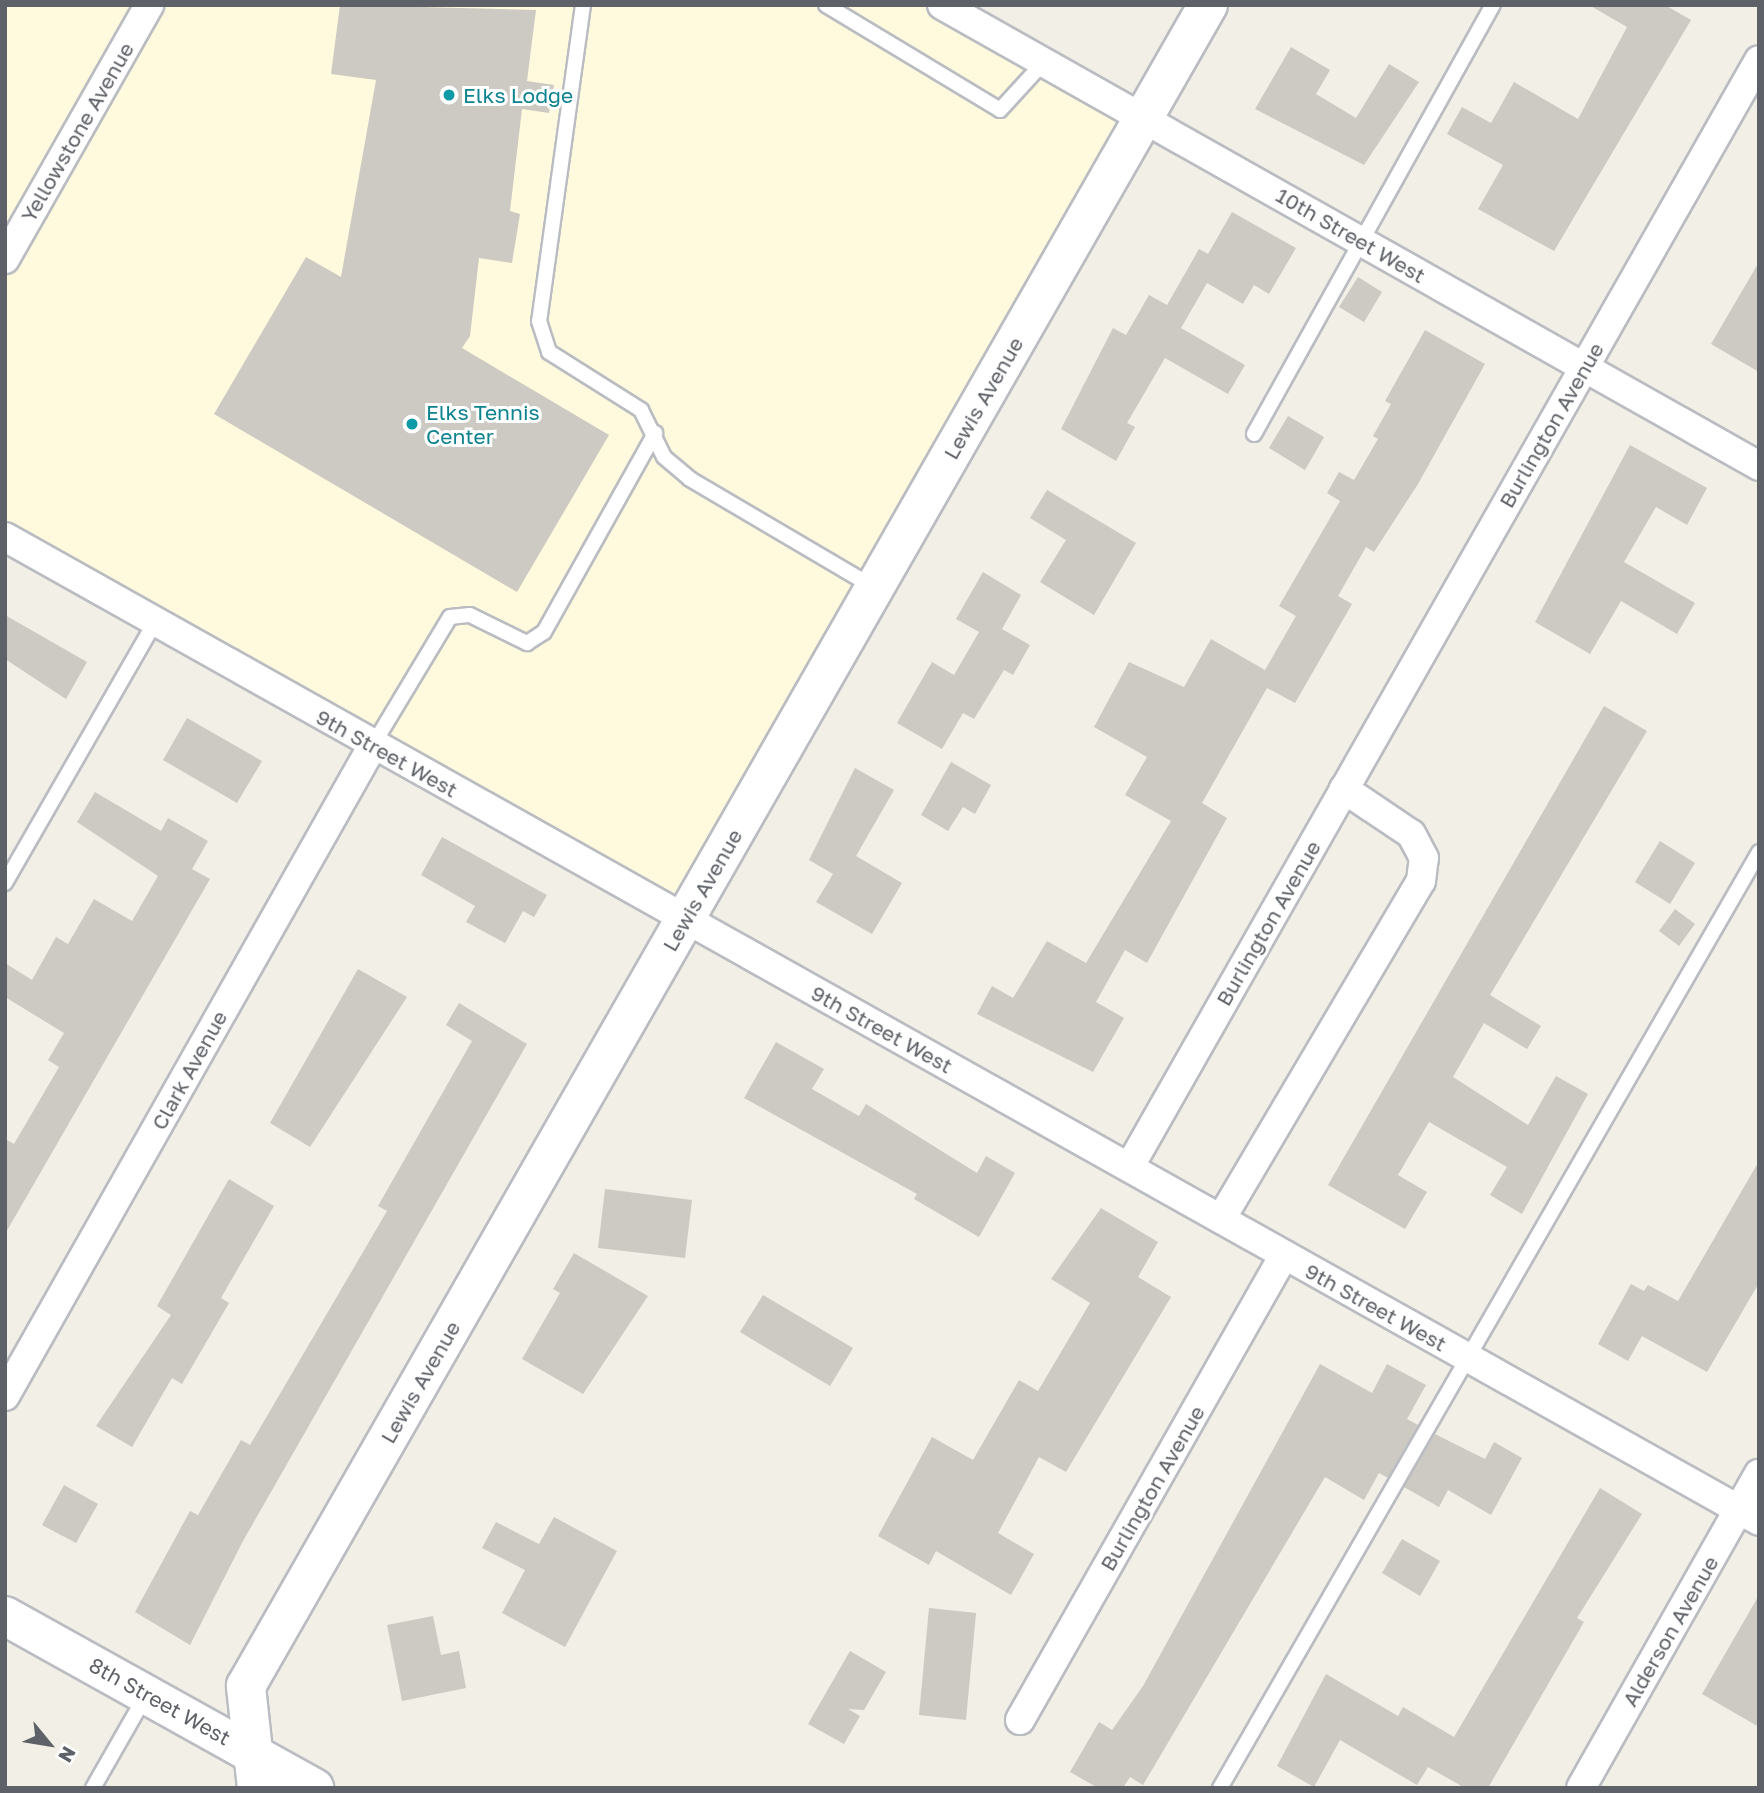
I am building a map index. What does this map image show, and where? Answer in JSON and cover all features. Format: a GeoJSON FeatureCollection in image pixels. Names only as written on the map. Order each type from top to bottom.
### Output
{"type":"FeatureCollection","features":[{"type":"Feature","properties":{"kind":"street","name":"Yellowstone Avenue"},"geometry":{"type":"LineString","coordinates":[[5,259],[149,5]]}},
{"type":"Feature","properties":{"kind":"street","name":"10th Street West"},"geometry":{"type":"LineString","coordinates":[[942,5],[1759,466]]}},
{"type":"Feature","properties":{"kind":"street","name":"Lewis Avenue"},"geometry":{"type":"LineString","coordinates":[[255,1770],[246,1686],[1208,5]]}},
{"type":"Feature","properties":{"kind":"street","name":"Burlington Avenue"},"geometry":{"type":"LineString","coordinates":[[1130,1166],[1759,60]]}},
{"type":"Feature","properties":{"kind":"street","name":"9th Street West"},"geometry":{"type":"LineString","coordinates":[[5,537],[1749,1515]]}},
{"type":"Feature","properties":{"kind":"street","name":"Clark Avenue"},"geometry":{"type":"LineString","coordinates":[[5,1396],[373,745]]}},
{"type":"Feature","properties":{"kind":"street"},"geometry":{"type":"LineString","coordinates":[[1221,1219],[1421,881],[1424,858],[1411,834],[1344,789]]}},
{"type":"Feature","properties":{"kind":"street","name":"Burlington Avenue"},"geometry":{"type":"LineString","coordinates":[[1020,1720],[1284,1255]]}},
{"type":"Feature","properties":{"kind":"street","name":"Alderson Avenue"},"geometry":{"type":"LineString","coordinates":[[1581,1788],[1749,1515],[1759,1474]]}},
{"type":"Feature","properties":{"kind":"street","name":"8th Street West"},"geometry":{"type":"LineString","coordinates":[[5,1616],[147,1694],[255,1770],[314,1788]]}},
{"type":"Feature","properties":{"kind":"lane"},"geometry":{"type":"LineString","coordinates":[[583,5],[539,321],[549,352],[641,410],[655,433],[664,457],[690,479],[874,588]]}},
{"type":"Feature","properties":{"kind":"lane"},"geometry":{"type":"LineString","coordinates":[[826,5],[1000,110],[1044,62]]}},
{"type":"Feature","properties":{"kind":"lane"},"geometry":{"type":"LineString","coordinates":[[1254,434],[1493,5]]}},
{"type":"Feature","properties":{"kind":"lane"},"geometry":{"type":"LineString","coordinates":[[373,745],[450,617],[470,615],[527,643],[544,632],[655,433]]}},
{"type":"Feature","properties":{"kind":"lane"},"geometry":{"type":"LineString","coordinates":[[5,883],[155,622]]}},
{"type":"Feature","properties":{"kind":"lane"},"geometry":{"type":"LineString","coordinates":[[1220,1788],[1759,852]]}},
{"type":"Feature","properties":{"kind":"lane"},"geometry":{"type":"LineString","coordinates":[[93,1788],[147,1694]]}},
{"type":"Feature","properties":{"kind":"shaded area"},"geometry":{"type":"Polygon","coordinates":[[[5,5],[966,5],[1144,118],[685,920],[5,534],[5,5]]]}},
{"type":"Feature","properties":{"kind":"building"},"geometry":{"type":"Polygon","coordinates":[[[340,5],[536,10],[527,81],[554,85],[549,113],[522,109],[510,211],[520,214],[512,263],[479,258],[470,336],[462,348],[609,435],[517,592],[214,414],[306,257],[341,277],[376,80],[331,74],[340,5]]]}},
{"type":"Feature","properties":{"kind":"building"},"geometry":{"type":"Polygon","coordinates":[[[1589,5],[1665,5],[1691,20],[1554,251],[1478,209],[1503,165],[1447,134],[1462,107],[1491,123],[1514,82],[1578,119],[1627,27],[1589,5]]]}},
{"type":"Feature","properties":{"kind":"building"},"geometry":{"type":"Polygon","coordinates":[[[1291,47],[1330,70],[1316,94],[1356,118],[1389,64],[1419,82],[1364,165],[1255,109],[1291,47]]]}},
{"type":"Feature","properties":{"kind":"building"},"geometry":{"type":"Polygon","coordinates":[[[1232,212],[1296,248],[1269,294],[1254,285],[1243,304],[1207,283],[1181,328],[1245,365],[1228,394],[1165,358],[1127,423],[1135,427],[1116,461],[1061,429],[1113,328],[1126,335],[1149,295],[1167,305],[1199,249],[1208,254],[1232,212]]]}},
{"type":"Feature","properties":{"kind":"building"},"geometry":{"type":"Polygon","coordinates":[[[1759,262],[1759,372],[1711,344],[1759,262]]]}},
{"type":"Feature","properties":{"kind":"building"},"geometry":{"type":"Polygon","coordinates":[[[1358,277],[1382,292],[1364,322],[1339,307],[1358,277]]]}},
{"type":"Feature","properties":{"kind":"building"},"geometry":{"type":"Polygon","coordinates":[[[1425,330],[1485,364],[1418,484],[1374,552],[1366,547],[1338,596],[1352,604],[1295,703],[1267,688],[1202,803],[1227,818],[1147,963],[1125,950],[1096,1002],[1124,1018],[1093,1072],[977,1014],[992,986],[1013,998],[1047,941],[1086,963],[1171,821],[1125,795],[1147,757],[1094,727],[1129,662],[1184,687],[1211,639],[1265,670],[1296,616],[1279,606],[1340,501],[1327,493],[1339,472],[1354,480],[1378,439],[1373,436],[1391,404],[1385,401],[1425,330]]]}},
{"type":"Feature","properties":{"kind":"building"},"geometry":{"type":"Polygon","coordinates":[[[1288,416],[1324,437],[1305,470],[1269,448],[1288,416]]]}},
{"type":"Feature","properties":{"kind":"building"},"geometry":{"type":"Polygon","coordinates":[[[1630,445],[1707,488],[1687,525],[1656,507],[1624,562],[1695,603],[1677,634],[1621,601],[1590,654],[1535,622],[1630,445]]]}},
{"type":"Feature","properties":{"kind":"building"},"geometry":{"type":"Polygon","coordinates":[[[1047,490],[1136,543],[1094,615],[1040,582],[1066,540],[1030,518],[1047,490]]]}},
{"type":"Feature","properties":{"kind":"building"},"geometry":{"type":"Polygon","coordinates":[[[983,572],[1021,595],[1002,629],[1030,645],[1013,675],[1004,670],[974,719],[963,713],[942,749],[897,723],[932,662],[954,675],[979,632],[956,619],[983,572]]]}},
{"type":"Feature","properties":{"kind":"building"},"geometry":{"type":"Polygon","coordinates":[[[5,615],[87,662],[66,699],[5,659],[5,615]]]}},
{"type":"Feature","properties":{"kind":"building"},"geometry":{"type":"Polygon","coordinates":[[[1604,706],[1647,731],[1490,995],[1541,1026],[1527,1049],[1484,1023],[1453,1077],[1528,1125],[1556,1076],[1588,1094],[1522,1214],[1490,1195],[1507,1167],[1429,1122],[1398,1175],[1427,1192],[1405,1229],[1328,1185],[1604,706]]]}},
{"type":"Feature","properties":{"kind":"building"},"geometry":{"type":"Polygon","coordinates":[[[187,718],[262,761],[237,803],[163,760],[187,718]]]}},
{"type":"Feature","properties":{"kind":"building"},"geometry":{"type":"Polygon","coordinates":[[[951,762],[991,785],[975,814],[963,807],[948,831],[921,815],[951,762]]]}},
{"type":"Feature","properties":{"kind":"building"},"geometry":{"type":"Polygon","coordinates":[[[855,768],[894,790],[856,856],[902,883],[872,934],[816,902],[833,874],[809,860],[855,768]]]}},
{"type":"Feature","properties":{"kind":"building"},"geometry":{"type":"Polygon","coordinates":[[[95,792],[161,831],[168,818],[208,841],[192,869],[210,879],[5,1234],[5,1139],[14,1144],[59,1067],[48,1060],[64,1033],[5,997],[5,963],[32,980],[56,937],[68,944],[94,899],[132,921],[158,876],[77,822],[95,792]]]}},
{"type":"Feature","properties":{"kind":"building"},"geometry":{"type":"Polygon","coordinates":[[[442,837],[547,895],[534,917],[523,911],[505,943],[466,922],[475,906],[421,875],[442,837]]]}},
{"type":"Feature","properties":{"kind":"building"},"geometry":{"type":"Polygon","coordinates":[[[1660,841],[1695,863],[1670,904],[1635,882],[1660,841]]]}},
{"type":"Feature","properties":{"kind":"building"},"geometry":{"type":"Polygon","coordinates":[[[1675,909],[1695,924],[1679,946],[1659,931],[1675,909]]]}},
{"type":"Feature","properties":{"kind":"building"},"geometry":{"type":"Polygon","coordinates":[[[358,969],[407,997],[310,1147],[270,1123],[358,969]]]}},
{"type":"Feature","properties":{"kind":"building"},"geometry":{"type":"Polygon","coordinates":[[[459,1003],[527,1044],[243,1541],[190,1645],[135,1612],[190,1511],[198,1515],[241,1440],[250,1445],[387,1211],[378,1206],[472,1041],[446,1025],[459,1003]]]}},
{"type":"Feature","properties":{"kind":"building"},"geometry":{"type":"Polygon","coordinates":[[[776,1042],[824,1069],[812,1089],[859,1116],[866,1104],[977,1173],[986,1156],[1015,1173],[979,1237],[914,1199],[917,1194],[744,1098],[776,1042]]]}},
{"type":"Feature","properties":{"kind":"building"},"geometry":{"type":"Polygon","coordinates":[[[1759,1161],[1759,1283],[1707,1372],[1642,1336],[1628,1361],[1598,1344],[1631,1284],[1644,1291],[1648,1285],[1678,1301],[1759,1161]]]}},
{"type":"Feature","properties":{"kind":"building"},"geometry":{"type":"Polygon","coordinates":[[[229,1179],[274,1206],[221,1298],[229,1303],[182,1384],[172,1378],[132,1447],[96,1426],[171,1315],[157,1306],[229,1179]]]}},
{"type":"Feature","properties":{"kind":"building"},"geometry":{"type":"Polygon","coordinates":[[[605,1189],[692,1200],[685,1258],[598,1248],[605,1189]]]}},
{"type":"Feature","properties":{"kind":"building"},"geometry":{"type":"Polygon","coordinates":[[[1101,1208],[1158,1242],[1138,1277],[1171,1297],[1066,1472],[1039,1457],[998,1533],[1034,1554],[1011,1595],[936,1551],[929,1565],[878,1536],[932,1437],[973,1460],[1019,1380],[1038,1391],[1090,1303],[1051,1279],[1101,1208]]]}},
{"type":"Feature","properties":{"kind":"building"},"geometry":{"type":"Polygon","coordinates":[[[574,1253],[648,1296],[583,1394],[522,1359],[560,1293],[553,1289],[574,1253]]]}},
{"type":"Feature","properties":{"kind":"building"},"geometry":{"type":"Polygon","coordinates":[[[763,1295],[853,1348],[830,1386],[740,1332],[763,1295]]]}},
{"type":"Feature","properties":{"kind":"building"},"geometry":{"type":"Polygon","coordinates":[[[1320,1364],[1372,1393],[1387,1364],[1426,1385],[1407,1419],[1418,1425],[1388,1478],[1379,1473],[1364,1500],[1325,1477],[1143,1785],[1130,1777],[1123,1788],[1098,1788],[1070,1772],[1099,1722],[1112,1730],[1143,1686],[1320,1364]]]}},
{"type":"Feature","properties":{"kind":"building"},"geometry":{"type":"Polygon","coordinates":[[[1435,1434],[1485,1459],[1494,1442],[1522,1458],[1491,1515],[1448,1490],[1439,1507],[1404,1487],[1435,1434]]]}},
{"type":"Feature","properties":{"kind":"building"},"geometry":{"type":"Polygon","coordinates":[[[64,1485],[98,1504],[76,1543],[42,1525],[64,1485]]]}},
{"type":"Feature","properties":{"kind":"building"},"geometry":{"type":"Polygon","coordinates":[[[1600,1488],[1642,1514],[1577,1618],[1584,1622],[1488,1788],[1465,1788],[1428,1767],[1417,1785],[1340,1740],[1314,1787],[1277,1766],[1326,1674],[1398,1716],[1403,1707],[1454,1737],[1600,1488]]]}},
{"type":"Feature","properties":{"kind":"building"},"geometry":{"type":"Polygon","coordinates":[[[554,1517],[617,1551],[565,1647],[502,1613],[525,1570],[482,1548],[496,1522],[539,1544],[554,1517]]]}},
{"type":"Feature","properties":{"kind":"building"},"geometry":{"type":"Polygon","coordinates":[[[1402,1539],[1440,1561],[1420,1596],[1382,1573],[1402,1539]]]}},
{"type":"Feature","properties":{"kind":"building"},"geometry":{"type":"Polygon","coordinates":[[[1759,1595],[1759,1727],[1702,1694],[1759,1595]]]}},
{"type":"Feature","properties":{"kind":"building"},"geometry":{"type":"Polygon","coordinates":[[[929,1608],[976,1613],[966,1720],[919,1715],[929,1608]]]}},
{"type":"Feature","properties":{"kind":"building"},"geometry":{"type":"Polygon","coordinates":[[[433,1616],[441,1655],[459,1651],[466,1688],[402,1701],[387,1625],[433,1616]]]}},
{"type":"Feature","properties":{"kind":"building"},"geometry":{"type":"Polygon","coordinates":[[[850,1651],[886,1672],[864,1710],[848,1709],[860,1716],[844,1744],[808,1724],[850,1651]]]}},
{"type":"Feature","properties":{"kind":"place","name":"Elks Lodge"},"geometry":{"type":"Point","coordinates":[449,95]}},
{"type":"Feature","properties":{"kind":"place","name":"Elks Tennis Center"},"geometry":{"type":"Point","coordinates":[412,424]}}]}
